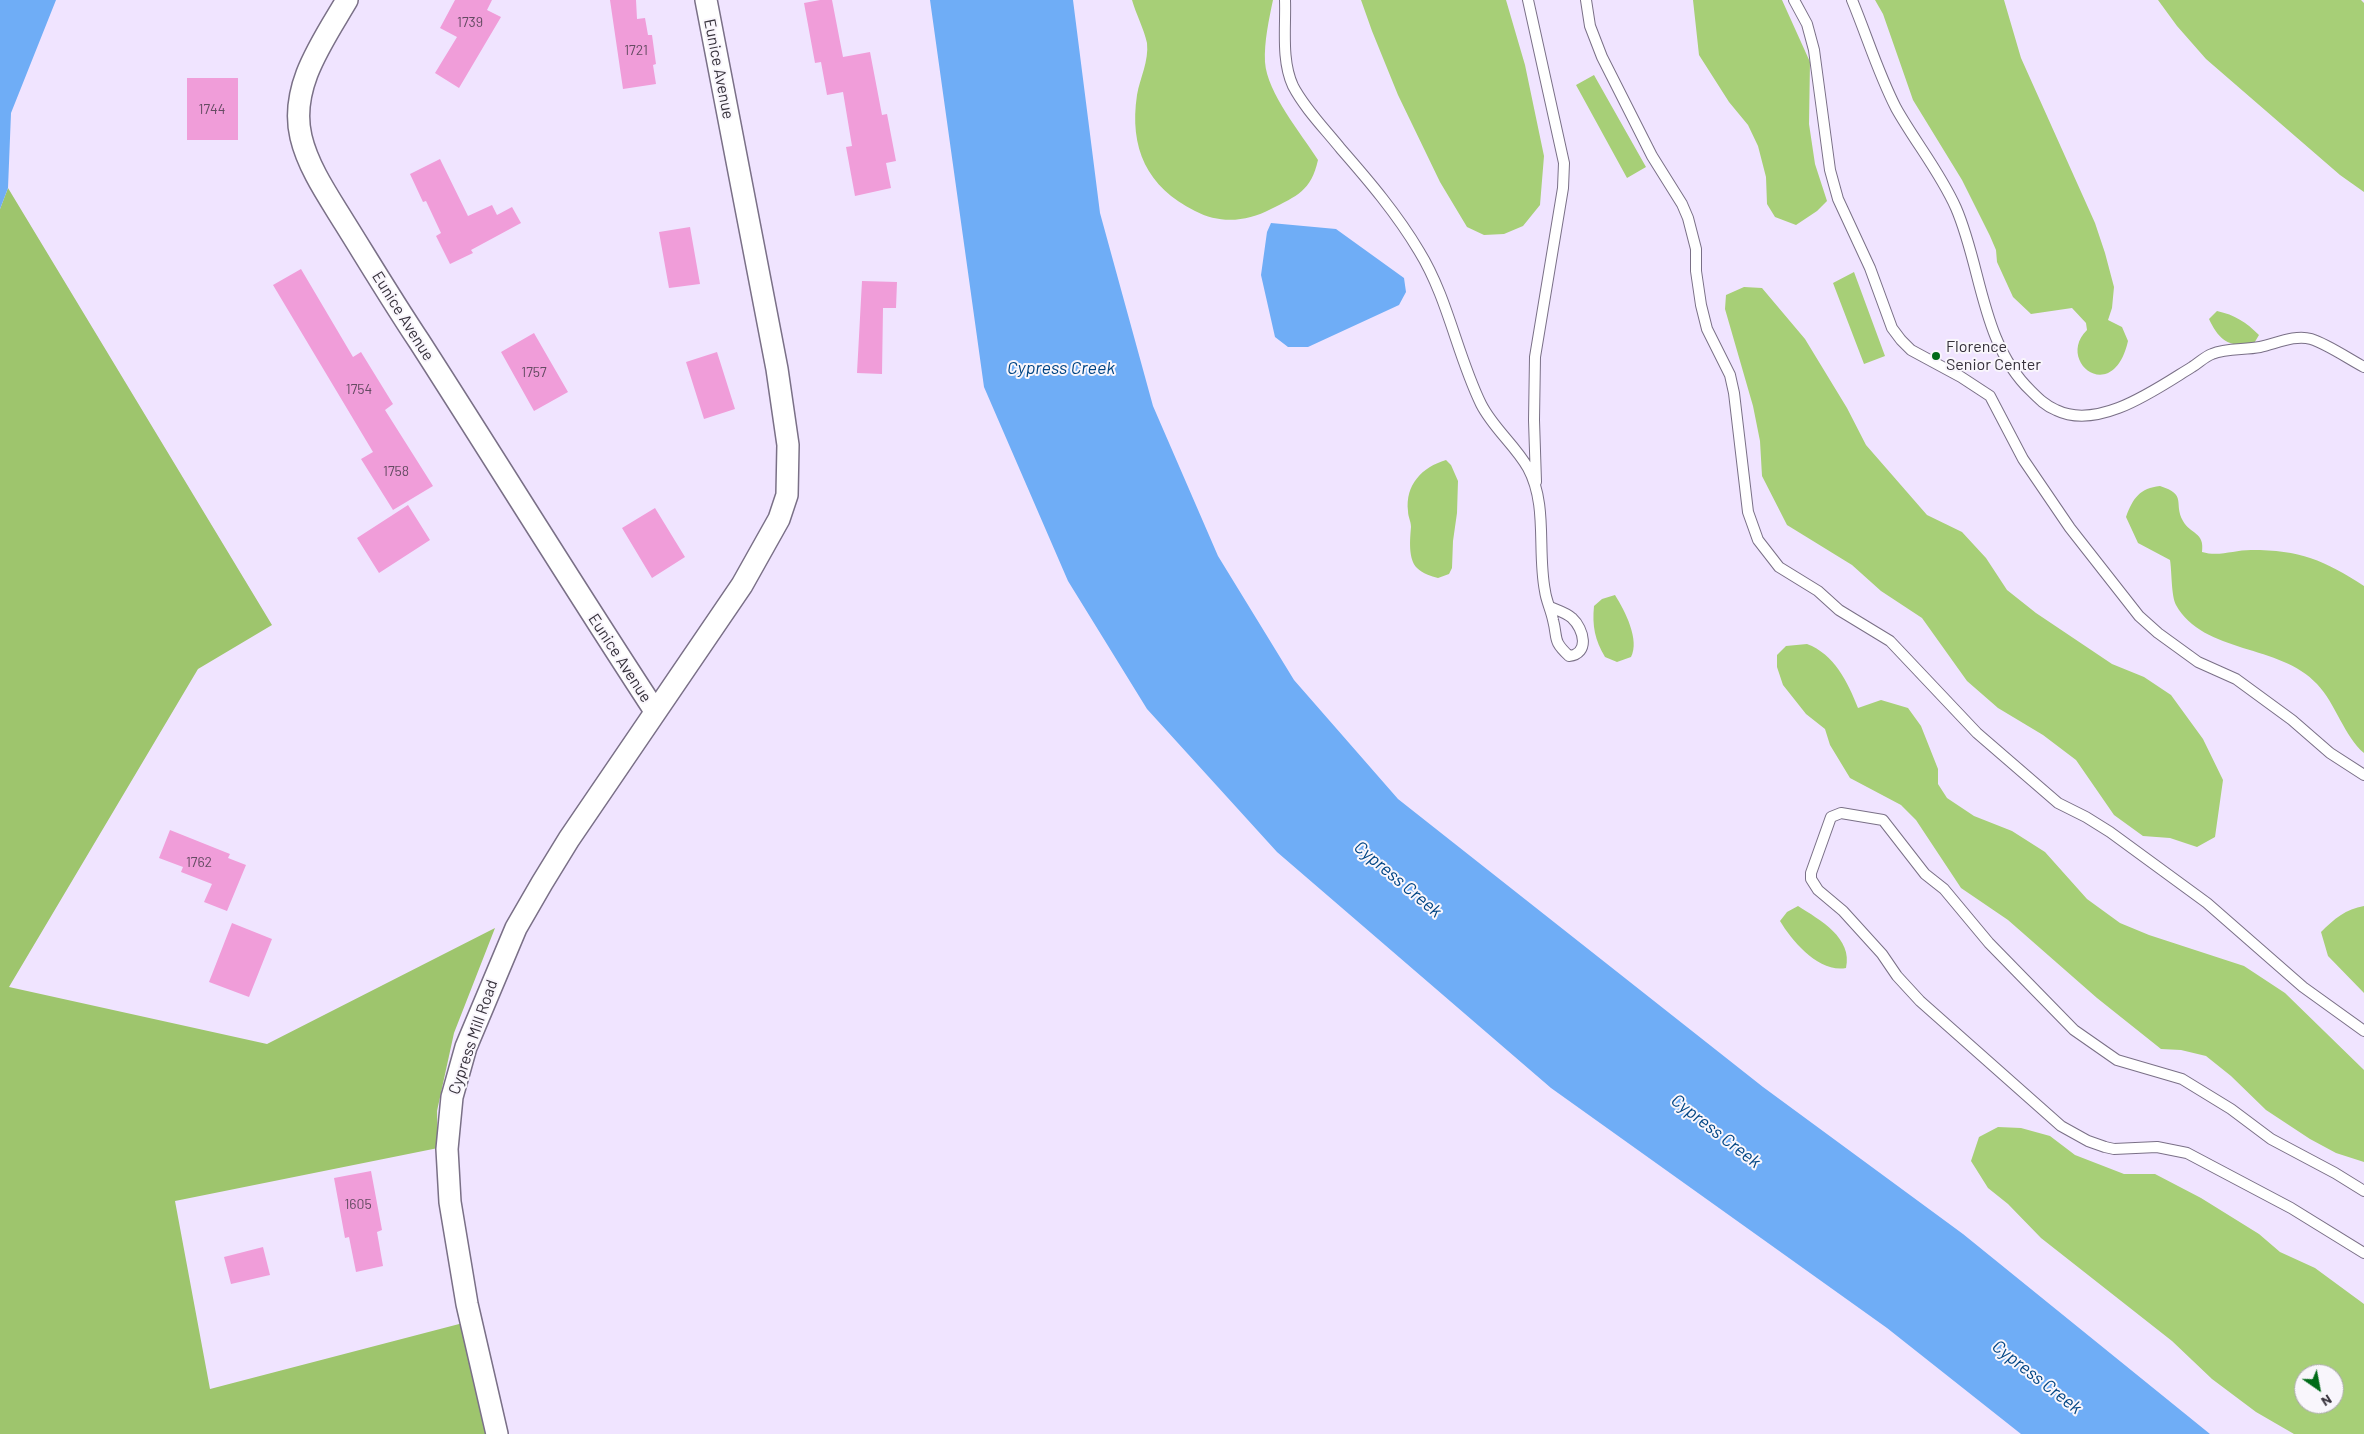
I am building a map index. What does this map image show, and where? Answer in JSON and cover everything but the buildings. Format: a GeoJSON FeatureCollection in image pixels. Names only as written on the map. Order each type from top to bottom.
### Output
{"type":"FeatureCollection","features":[{"type":"Feature","properties":{"kind":"street","name":"Eunice Avenue"},"geometry":{"type":"LineString","coordinates":[[347,0],[312,63],[302,86],[299,120],[301,137],[310,162],[388,293],[564,572],[655,711],[755,564],[778,519],[787,495],[788,445],[777,370],[706,0]]}},
{"type":"Feature","properties":{"kind":"street","name":"Cypress Mill Road"},"geometry":{"type":"LineString","coordinates":[[497,1434],[467,1304],[450,1202],[447,1149],[452,1097],[466,1047],[516,928],[569,839],[655,711]]}},
{"type":"Feature","properties":{"kind":"lane"},"geometry":{"type":"LineString","coordinates":[[1285,0],[1287,63],[1293,85],[1311,112],[1391,209],[1420,252],[1446,310],[1482,404],[1490,420],[1523,461],[1537,490]]}},
{"type":"Feature","properties":{"kind":"lane"},"geometry":{"type":"LineString","coordinates":[[1528,0],[1564,163],[1563,188],[1535,357],[1534,420],[1537,490],[1545,591],[1558,644],[1569,656],[1574,656],[1581,650],[1584,643],[1582,636],[1572,618],[1550,607]]}},
{"type":"Feature","properties":{"kind":"lane"},"geometry":{"type":"LineString","coordinates":[[1586,0],[1590,26],[1602,57],[1652,156],[1682,204],[1688,218],[1696,249],[1696,271],[1701,305],[1707,328],[1726,368],[1734,392],[1748,512],[1758,540],[1769,557],[1779,567],[1818,591],[1839,610],[1890,641],[1977,733],[2058,803],[2110,832],[2200,898],[2304,987],[2364,1031]]}},
{"type":"Feature","properties":{"kind":"lane"},"geometry":{"type":"LineString","coordinates":[[1794,0],[1807,24],[1814,50],[1830,170],[1838,200],[1870,268],[1892,328],[1911,350],[1962,377],[1990,396],[2023,459],[2070,528],[2139,616],[2158,634],[2198,662],[2236,679],[2292,720],[2330,752],[2364,775]]}},
{"type":"Feature","properties":{"kind":"lane"},"geometry":{"type":"LineString","coordinates":[[1852,0],[1872,57],[1896,107],[1940,178],[1956,208],[1990,321],[2001,350],[2021,383],[2041,402],[2057,411],[2079,417],[2096,414],[2146,395],[2212,354],[2259,347],[2287,340],[2310,339],[2364,367]]}},
{"type":"Feature","properties":{"kind":"lane"},"geometry":{"type":"LineString","coordinates":[[2364,1191],[2335,1173],[2271,1139],[2231,1109],[2182,1079],[2116,1060],[2101,1050],[2074,1030],[1995,949],[1944,889],[1925,874],[1883,820],[1841,813],[1831,817],[1811,873],[1818,890],[1843,911],[1882,954],[1897,976],[1920,1001],[2061,1126],[2088,1141],[2114,1149],[2157,1147],[2187,1153],[2268,1195],[2364,1253]]}},
{"type":"Feature","properties":{"kind":"green space"},"geometry":{"type":"Polygon","coordinates":[[[1132,0],[1273,0],[1265,47],[1267,74],[1278,100],[1318,160],[1311,179],[1302,191],[1288,200],[1252,217],[1223,220],[1204,215],[1178,201],[1153,178],[1139,149],[1136,132],[1137,95],[1146,63],[1147,43],[1132,0]]]}},
{"type":"Feature","properties":{"kind":"green space"},"geometry":{"type":"Polygon","coordinates":[[[1361,0],[1506,0],[1525,65],[1544,156],[1540,205],[1523,226],[1504,234],[1484,235],[1467,227],[1440,182],[1398,95],[1361,0]]]}},
{"type":"Feature","properties":{"kind":"green space"},"geometry":{"type":"Polygon","coordinates":[[[1693,0],[1782,0],[1810,62],[1809,124],[1815,164],[1827,201],[1817,211],[1796,225],[1775,217],[1767,204],[1766,177],[1758,146],[1748,125],[1729,102],[1699,55],[1693,0]]]}},
{"type":"Feature","properties":{"kind":"green space"},"geometry":{"type":"Polygon","coordinates":[[[1875,0],[2004,0],[2021,58],[2095,223],[2105,253],[2114,287],[2112,308],[2108,320],[2122,327],[2128,341],[2121,361],[2111,371],[2100,375],[2090,372],[2082,365],[2078,354],[2079,342],[2087,330],[2086,323],[2072,308],[2031,314],[2013,297],[1997,262],[1996,250],[1990,236],[1962,180],[1913,100],[1883,14],[1875,0]]]}},
{"type":"Feature","properties":{"kind":"green space"},"geometry":{"type":"Polygon","coordinates":[[[2158,0],[2361,0],[2364,3],[2364,192],[2340,175],[2206,59],[2177,26],[2158,0]]]}},
{"type":"Feature","properties":{"kind":"green space"},"geometry":{"type":"Polygon","coordinates":[[[1594,75],[1646,167],[1627,178],[1576,85],[1594,75]]]}},
{"type":"Feature","properties":{"kind":"green space"},"geometry":{"type":"Polygon","coordinates":[[[8,188],[272,625],[198,669],[9,987],[267,1044],[495,928],[454,1033],[437,1111],[438,1148],[175,1201],[210,1389],[463,1323],[488,1434],[0,1434],[0,209],[8,188]]]}},
{"type":"Feature","properties":{"kind":"green space"},"geometry":{"type":"Polygon","coordinates":[[[1854,272],[1885,356],[1864,364],[1833,283],[1854,272]]]}},
{"type":"Feature","properties":{"kind":"green space"},"geometry":{"type":"Polygon","coordinates":[[[1744,287],[1762,288],[1805,339],[1847,408],[1866,445],[1927,515],[1962,532],[1986,558],[2007,590],[2036,613],[2112,664],[2144,677],[2171,695],[2203,739],[2223,780],[2215,837],[2197,847],[2170,838],[2143,836],[2114,815],[2076,760],[2043,735],[1998,708],[1967,681],[1922,618],[1881,591],[1852,565],[1787,525],[1762,476],[1760,441],[1753,406],[1725,309],[1726,295],[1744,287]]]}},
{"type":"Feature","properties":{"kind":"green space"},"geometry":{"type":"Polygon","coordinates":[[[2217,311],[2235,317],[2254,330],[2259,335],[2253,345],[2237,345],[2225,341],[2209,319],[2217,311]]]}},
{"type":"Feature","properties":{"kind":"green space"},"geometry":{"type":"Polygon","coordinates":[[[1446,460],[1451,465],[1458,481],[1457,513],[1452,568],[1449,574],[1438,578],[1419,570],[1412,559],[1408,502],[1412,485],[1417,478],[1430,467],[1446,460]]]}},
{"type":"Feature","properties":{"kind":"green space"},"geometry":{"type":"Polygon","coordinates":[[[2160,486],[2169,489],[2177,496],[2180,515],[2186,525],[2199,537],[2202,552],[2220,554],[2245,550],[2268,550],[2284,552],[2324,563],[2364,586],[2364,753],[2351,738],[2324,692],[2302,671],[2264,654],[2223,641],[2204,632],[2188,621],[2174,601],[2170,560],[2138,543],[2126,517],[2131,504],[2138,495],[2147,489],[2160,486]]]}},
{"type":"Feature","properties":{"kind":"green space"},"geometry":{"type":"Polygon","coordinates":[[[1615,595],[1627,617],[1634,642],[1631,657],[1617,662],[1605,657],[1595,633],[1593,620],[1594,606],[1602,599],[1615,595]]]}},
{"type":"Feature","properties":{"kind":"green space"},"geometry":{"type":"Polygon","coordinates":[[[1807,644],[1825,655],[1839,670],[1850,688],[1858,708],[1881,700],[1908,708],[1921,726],[1938,769],[1938,784],[1947,798],[1974,816],[2012,831],[2045,852],[2087,899],[2120,923],[2149,935],[2244,966],[2285,993],[2364,1070],[2364,1162],[2336,1153],[2310,1139],[2266,1110],[2231,1076],[2206,1056],[2181,1050],[2161,1049],[2097,998],[2008,920],[1961,888],[1916,820],[1901,805],[1850,778],[1830,745],[1825,729],[1806,714],[1783,685],[1777,667],[1777,655],[1786,646],[1807,644]]]}},
{"type":"Feature","properties":{"kind":"green space"},"geometry":{"type":"Polygon","coordinates":[[[1798,906],[1825,924],[1840,939],[1847,957],[1846,968],[1826,966],[1816,961],[1792,937],[1780,921],[1787,912],[1798,906]]]}},
{"type":"Feature","properties":{"kind":"green space"},"geometry":{"type":"Polygon","coordinates":[[[2364,906],[2364,993],[2328,956],[2321,932],[2341,915],[2364,906]]]}},
{"type":"Feature","properties":{"kind":"green space"},"geometry":{"type":"Polygon","coordinates":[[[1998,1127],[2021,1128],[2050,1136],[2075,1155],[2124,1174],[2155,1174],[2201,1198],[2259,1234],[2280,1252],[2315,1268],[2364,1304],[2364,1434],[2294,1434],[2256,1412],[2212,1379],[2172,1341],[2041,1238],[2008,1204],[1988,1188],[1971,1161],[1979,1137],[1998,1127]]]}},
{"type":"Feature","properties":{"kind":"water"},"geometry":{"type":"Polygon","coordinates":[[[0,0],[56,0],[11,113],[8,188],[0,209],[0,0]]]}},
{"type":"Feature","properties":{"kind":"water","name":"Cypress Creek"},"geometry":{"type":"Polygon","coordinates":[[[930,0],[1073,0],[1100,213],[1153,406],[1218,556],[1294,680],[1398,799],[1763,1087],[1963,1234],[2210,1434],[2021,1434],[1887,1328],[1551,1088],[1277,852],[1147,709],[1068,581],[984,387],[930,0]]]}},
{"type":"Feature","properties":{"kind":"water"},"geometry":{"type":"Polygon","coordinates":[[[1271,223],[1336,229],[1404,278],[1406,292],[1399,305],[1308,347],[1288,347],[1275,337],[1261,275],[1267,232],[1271,223]]]}},
{"type":"Feature","properties":{"kind":"place","name":"Florence Senior Center"},"geometry":{"type":"Point","coordinates":[1936,356]}}]}
